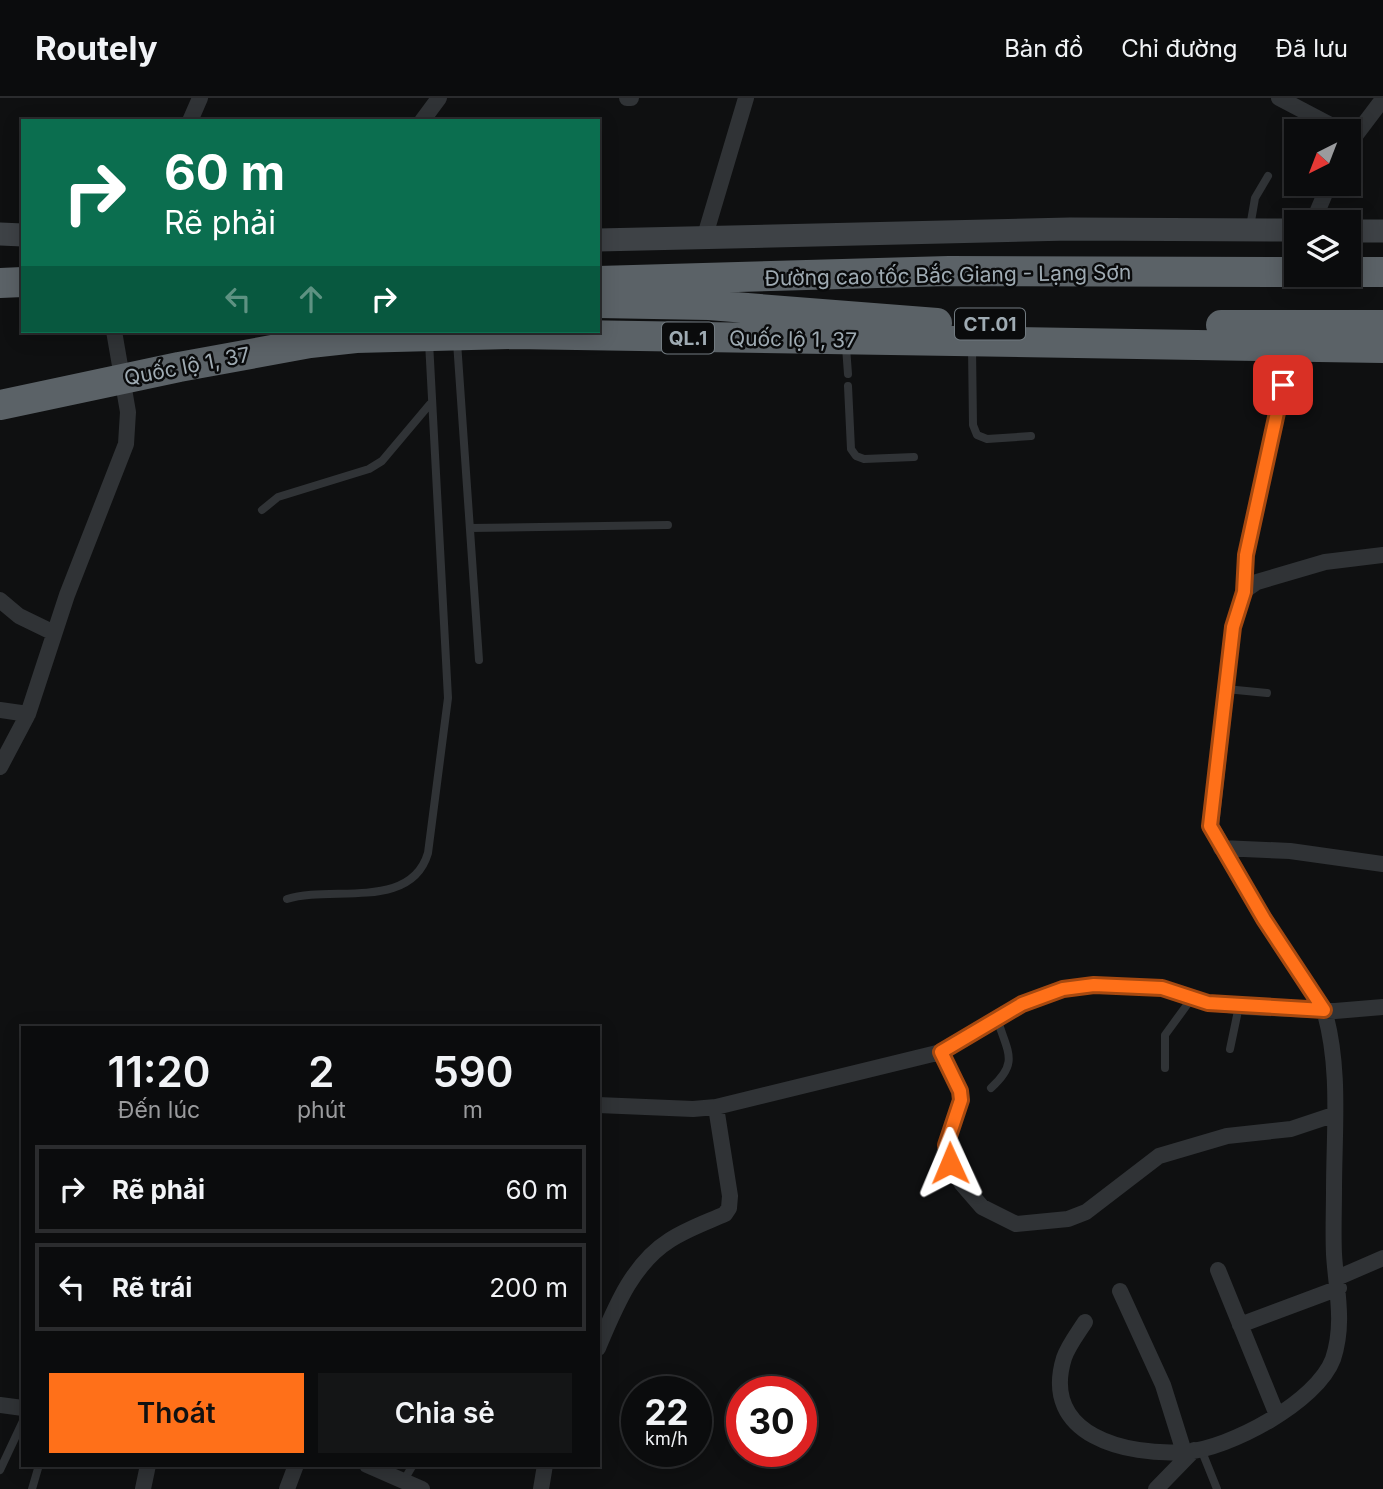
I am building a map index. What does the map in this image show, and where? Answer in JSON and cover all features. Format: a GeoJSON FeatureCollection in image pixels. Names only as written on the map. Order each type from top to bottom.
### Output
{"type":"FeatureCollection","features":[{"type":"Feature","properties":{"kind":"highway","name":"Đường cao tốc Bắc Giang - Lạng Sơn"},"geometry":{"type":"LineString","coordinates":[[600,281],[949,271],[1284,272]]}},
{"type":"Feature","properties":{"kind":"highway"},"geometry":{"type":"LineString","coordinates":[[1361,272],[1383,272]]}},
{"type":"Feature","properties":{"kind":"highway"},"geometry":{"type":"LineString","coordinates":[[0,283],[21,282]]}},
{"type":"Feature","properties":{"kind":"highway"},"geometry":{"type":"LineString","coordinates":[[0,304],[21,303]]}},
{"type":"Feature","properties":{"kind":"highway","name":"Đường cao tốc Bắc Giang - Lạng Sơn"},"geometry":{"type":"LineString","coordinates":[[600,303],[709,305],[953,324],[1383,325]]}},
{"type":"Feature","properties":{"kind":"highway","name":"Quốc lộ 1, 37"},"geometry":{"type":"LineString","coordinates":[[0,405],[121,378],[310,343],[442,335],[1383,348]]}},
{"type":"Feature","properties":{"kind":"street"},"geometry":{"type":"LineString","coordinates":[[191,119],[200,98]]}},
{"type":"Feature","properties":{"kind":"street"},"geometry":{"type":"LineString","coordinates":[[423,119],[439,98]]}},
{"type":"Feature","properties":{"kind":"street"},"geometry":{"type":"LineString","coordinates":[[704,239],[746,98]]}},
{"type":"Feature","properties":{"kind":"street"},"geometry":{"type":"LineString","coordinates":[[1279,98],[1316,119]]}},
{"type":"Feature","properties":{"kind":"street"},"geometry":{"type":"LineString","coordinates":[[1362,122],[1383,99]]}},
{"type":"Feature","properties":{"kind":"street"},"geometry":{"type":"LineString","coordinates":[[600,240],[1070,229],[1284,230]]}},
{"type":"Feature","properties":{"kind":"street"},"geometry":{"type":"LineString","coordinates":[[1361,231],[1383,231]]}},
{"type":"Feature","properties":{"kind":"street"},"geometry":{"type":"LineString","coordinates":[[0,234],[21,234]]}},
{"type":"Feature","properties":{"kind":"street"},"geometry":{"type":"LineString","coordinates":[[0,767],[28,714],[54,633],[126,444],[128,412],[114,333]]}},
{"type":"Feature","properties":{"kind":"street"},"geometry":{"type":"LineString","coordinates":[[1085,1322],[1065,1356],[1060,1381],[1072,1421],[1091,1435],[1116,1446],[1193,1450],[1225,1441],[1276,1415],[1317,1384],[1332,1359],[1340,1329],[1334,1255],[1334,1082],[1324,1010],[1221,848],[1210,826],[1233,627],[1244,592],[1257,582],[1325,562],[1356,556],[1383,555]]}},
{"type":"Feature","properties":{"kind":"street"},"geometry":{"type":"LineString","coordinates":[[0,600],[19,616],[54,633]]}},
{"type":"Feature","properties":{"kind":"street"},"geometry":{"type":"LineString","coordinates":[[0,710],[28,714]]}},
{"type":"Feature","properties":{"kind":"street"},"geometry":{"type":"LineString","coordinates":[[1221,848],[1290,851],[1383,864]]}},
{"type":"Feature","properties":{"kind":"street"},"geometry":{"type":"LineString","coordinates":[[600,1105],[693,1109],[716,1107],[941,1052],[997,1018],[1041,996],[1063,989],[1094,985],[1162,988],[1192,998],[1239,1006],[1324,1010],[1383,1007]]}},
{"type":"Feature","properties":{"kind":"street"},"geometry":{"type":"LineString","coordinates":[[941,1052],[960,1091],[961,1100],[946,1145],[950,1163],[962,1185],[982,1207],[1016,1224],[1068,1219],[1086,1212],[1159,1156],[1227,1136],[1292,1129],[1334,1115]]}},
{"type":"Feature","properties":{"kind":"street"},"geometry":{"type":"LineString","coordinates":[[600,1344],[624,1291],[640,1268],[670,1240],[725,1214],[729,1208],[716,1107]]}},
{"type":"Feature","properties":{"kind":"street"},"geometry":{"type":"LineString","coordinates":[[1240,1325],[1338,1283],[1383,1258]]}},
{"type":"Feature","properties":{"kind":"street"},"geometry":{"type":"LineString","coordinates":[[1218,1270],[1276,1415]]}},
{"type":"Feature","properties":{"kind":"street"},"geometry":{"type":"LineString","coordinates":[[1120,1291],[1193,1450]]}},
{"type":"Feature","properties":{"kind":"street"},"geometry":{"type":"LineString","coordinates":[[0,1405],[21,1408]]}},
{"type":"Feature","properties":{"kind":"street"},"geometry":{"type":"LineString","coordinates":[[1156,1489],[1193,1450]]}},
{"type":"Feature","properties":{"kind":"street"},"geometry":{"type":"LineString","coordinates":[[143,1489],[148,1467]]}},
{"type":"Feature","properties":{"kind":"street"},"geometry":{"type":"LineString","coordinates":[[290,1488],[295,1467]]}},
{"type":"Feature","properties":{"kind":"street"},"geometry":{"type":"LineString","coordinates":[[373,1467],[422,1489]]}},
{"type":"Feature","properties":{"kind":"street"},"geometry":{"type":"LineString","coordinates":[[541,1489],[545,1467]]}},
{"type":"Feature","properties":{"kind":"lane"},"geometry":{"type":"LineString","coordinates":[[1249,230],[1255,198],[1268,176]]}},
{"type":"Feature","properties":{"kind":"lane"},"geometry":{"type":"LineString","coordinates":[[287,899],[328,892],[384,890],[402,886],[415,879],[424,867],[428,853],[448,698],[430,404],[442,335]]}},
{"type":"Feature","properties":{"kind":"lane"},"geometry":{"type":"LineString","coordinates":[[442,335],[470,527],[479,660]]}},
{"type":"Feature","properties":{"kind":"lane"},"geometry":{"type":"LineString","coordinates":[[846,340],[848,374]]}},
{"type":"Feature","properties":{"kind":"lane"},"geometry":{"type":"LineString","coordinates":[[972,342],[973,425],[977,435],[987,439],[1031,436]]}},
{"type":"Feature","properties":{"kind":"lane"},"geometry":{"type":"LineString","coordinates":[[1244,592],[1246,555],[1287,368]]}},
{"type":"Feature","properties":{"kind":"lane"},"geometry":{"type":"LineString","coordinates":[[848,386],[851,449],[856,456],[864,459],[914,457]]}},
{"type":"Feature","properties":{"kind":"lane"},"geometry":{"type":"LineString","coordinates":[[262,510],[278,497],[369,469],[382,461],[430,404]]}},
{"type":"Feature","properties":{"kind":"lane"},"geometry":{"type":"LineString","coordinates":[[470,527],[668,525]]}},
{"type":"Feature","properties":{"kind":"lane"},"geometry":{"type":"LineString","coordinates":[[1226,689],[1267,693]]}},
{"type":"Feature","properties":{"kind":"lane"},"geometry":{"type":"LineString","coordinates":[[1165,1068],[1165,1035],[1192,998]]}},
{"type":"Feature","properties":{"kind":"lane"},"geometry":{"type":"LineString","coordinates":[[1230,1049],[1239,1006]]}},
{"type":"Feature","properties":{"kind":"lane"},"geometry":{"type":"LineString","coordinates":[[991,1088],[1006,1074],[1010,1063],[997,1018]]}},
{"type":"Feature","properties":{"kind":"lane"},"geometry":{"type":"LineString","coordinates":[[0,1469],[21,1425]]}},
{"type":"Feature","properties":{"kind":"lane"},"geometry":{"type":"LineString","coordinates":[[1193,1450],[1217,1489]]}},
{"type":"Feature","properties":{"kind":"lane"},"geometry":{"type":"LineString","coordinates":[[32,1489],[38,1467]]}},
{"type":"Feature","properties":{"kind":"lane"},"geometry":{"type":"LineString","coordinates":[[404,1480],[412,1467]]}},
{"type":"Feature","properties":{"kind":"route"},"geometry":{"type":"LineString","coordinates":[[950,1163],[946,1145],[952,1119],[961,1100],[960,1091],[941,1052],[956,1046],[1003,1014],[1041,996],[1063,989],[1094,985],[1130,986],[1162,988],[1208,1003],[1324,1010],[1264,919],[1210,826],[1233,627],[1238,603],[1244,592],[1246,555],[1283,385]]}}]}
